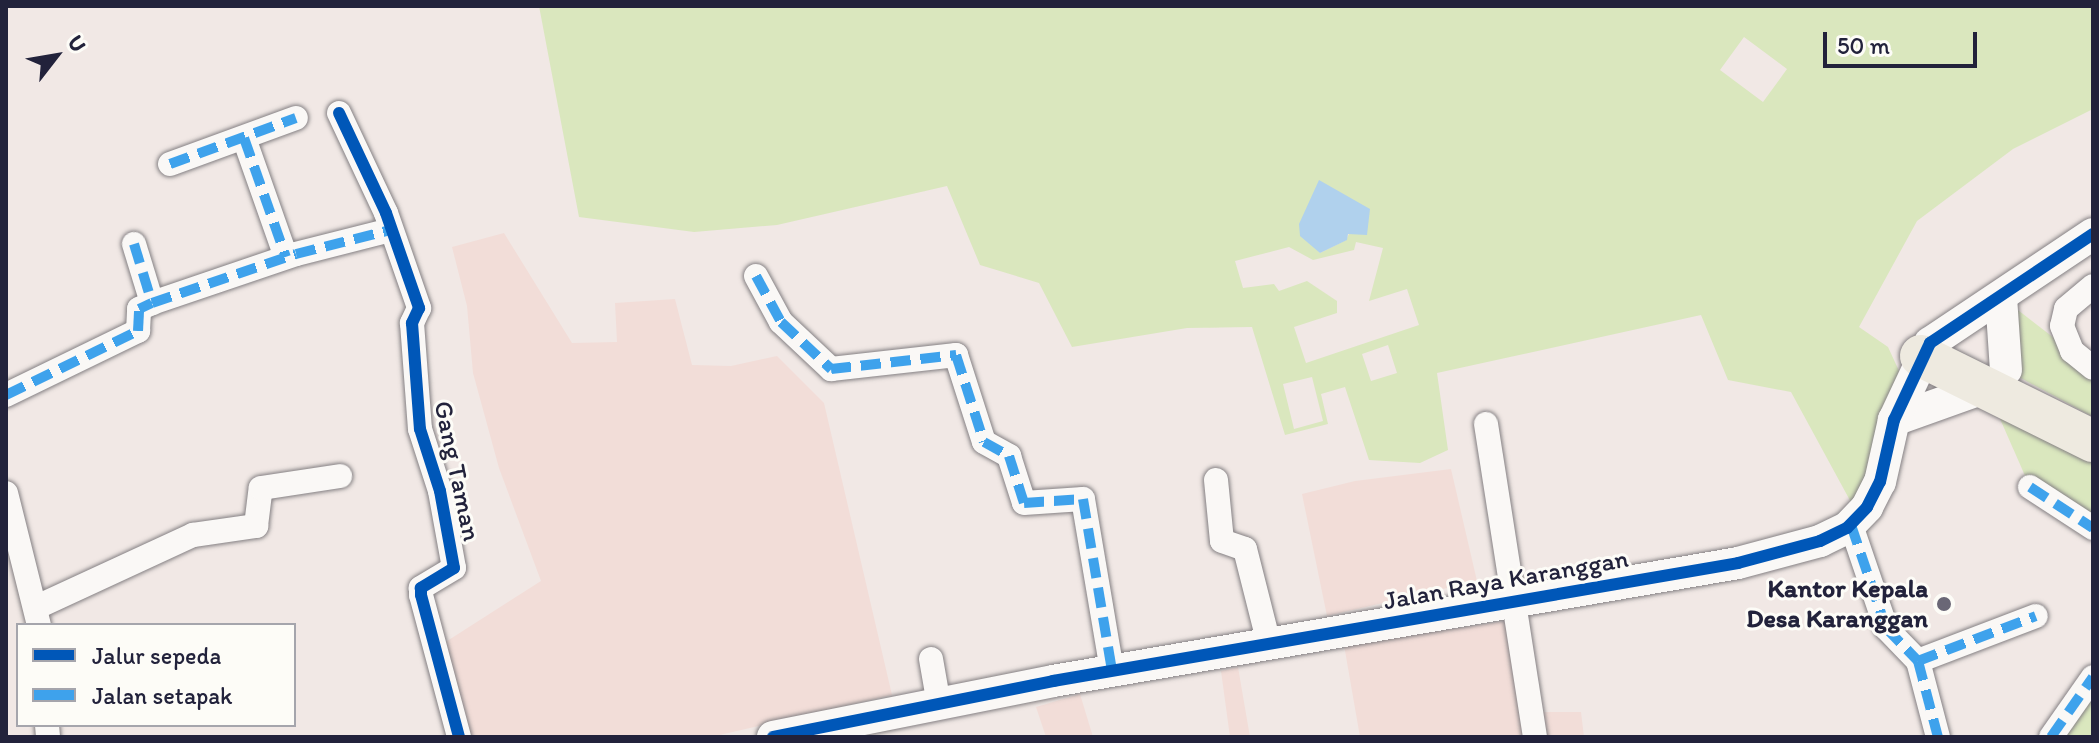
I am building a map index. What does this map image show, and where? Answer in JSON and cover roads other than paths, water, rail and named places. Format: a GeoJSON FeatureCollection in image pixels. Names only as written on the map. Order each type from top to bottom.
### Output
{"type":"FeatureCollection","features":[{"type":"Feature","properties":{"kind":"highway"},"geometry":{"type":"LineString","coordinates":[[1931,344],[1996,379],[2093,441]]}},
{"type":"Feature","properties":{"kind":"highway"},"geometry":{"type":"LineString","coordinates":[[1996,379],[2093,417]]}},
{"type":"Feature","properties":{"kind":"street","name":"Gang Taman"},"geometry":{"type":"LineString","coordinates":[[339,113],[391,230],[419,308],[412,323],[420,429],[453,559],[449,574],[421,588],[421,595],[459,737]]}},
{"type":"Feature","properties":{"kind":"street"},"geometry":{"type":"LineString","coordinates":[[170,164],[296,118]]}},
{"type":"Feature","properties":{"kind":"street"},"geometry":{"type":"LineString","coordinates":[[244,138],[286,257]]}},
{"type":"Feature","properties":{"kind":"street"},"geometry":{"type":"LineString","coordinates":[[6,395],[138,331],[139,309],[152,303],[286,257],[391,230]]}},
{"type":"Feature","properties":{"kind":"street"},"geometry":{"type":"LineString","coordinates":[[1938,737],[1918,661],[1886,628],[1851,525],[1880,482],[1894,420],[1931,344],[2093,234]]}},
{"type":"Feature","properties":{"kind":"street"},"geometry":{"type":"LineString","coordinates":[[134,244],[152,303]]}},
{"type":"Feature","properties":{"kind":"street"},"geometry":{"type":"LineString","coordinates":[[756,276],[781,322],[831,369],[956,355],[984,442],[1010,458],[1024,503],[1083,499],[1112,671]]}},
{"type":"Feature","properties":{"kind":"street"},"geometry":{"type":"LineString","coordinates":[[2093,286],[2066,309],[2062,326],[2072,351],[2093,368]]}},
{"type":"Feature","properties":{"kind":"street"},"geometry":{"type":"LineString","coordinates":[[1894,420],[1996,379],[2001,297]]}},
{"type":"Feature","properties":{"kind":"street"},"geometry":{"type":"LineString","coordinates":[[1486,424],[1535,737]]}},
{"type":"Feature","properties":{"kind":"street"},"geometry":{"type":"LineString","coordinates":[[6,493],[38,616],[193,535],[256,526],[261,488],[340,476]]}},
{"type":"Feature","properties":{"kind":"street"},"geometry":{"type":"LineString","coordinates":[[1216,480],[1222,541],[1245,549],[1269,644]]}},
{"type":"Feature","properties":{"kind":"street"},"geometry":{"type":"LineString","coordinates":[[2030,487],[2093,528]]}},
{"type":"Feature","properties":{"kind":"street","name":"Jalan Raya Karanggan"},"geometry":{"type":"LineString","coordinates":[[773,737],[1112,671],[1738,563],[1820,541],[1851,525]]}},
{"type":"Feature","properties":{"kind":"street"},"geometry":{"type":"LineString","coordinates":[[1918,661],[2036,616]]}},
{"type":"Feature","properties":{"kind":"street"},"geometry":{"type":"LineString","coordinates":[[931,659],[939,705]]}},
{"type":"Feature","properties":{"kind":"street"},"geometry":{"type":"LineString","coordinates":[[2051,737],[2093,677]]}},
{"type":"Feature","properties":{"kind":"water"},"geometry":{"type":"Polygon","coordinates":[[[1319,180],[1370,209],[1367,235],[1348,234],[1347,240],[1320,253],[1300,236],[1299,224],[1319,180]]]}},
{"type":"Feature","properties":{"kind":"place","name":"Kantor Kepala Desa Karanggan"},"geometry":{"type":"Point","coordinates":[1944,604]}}]}
